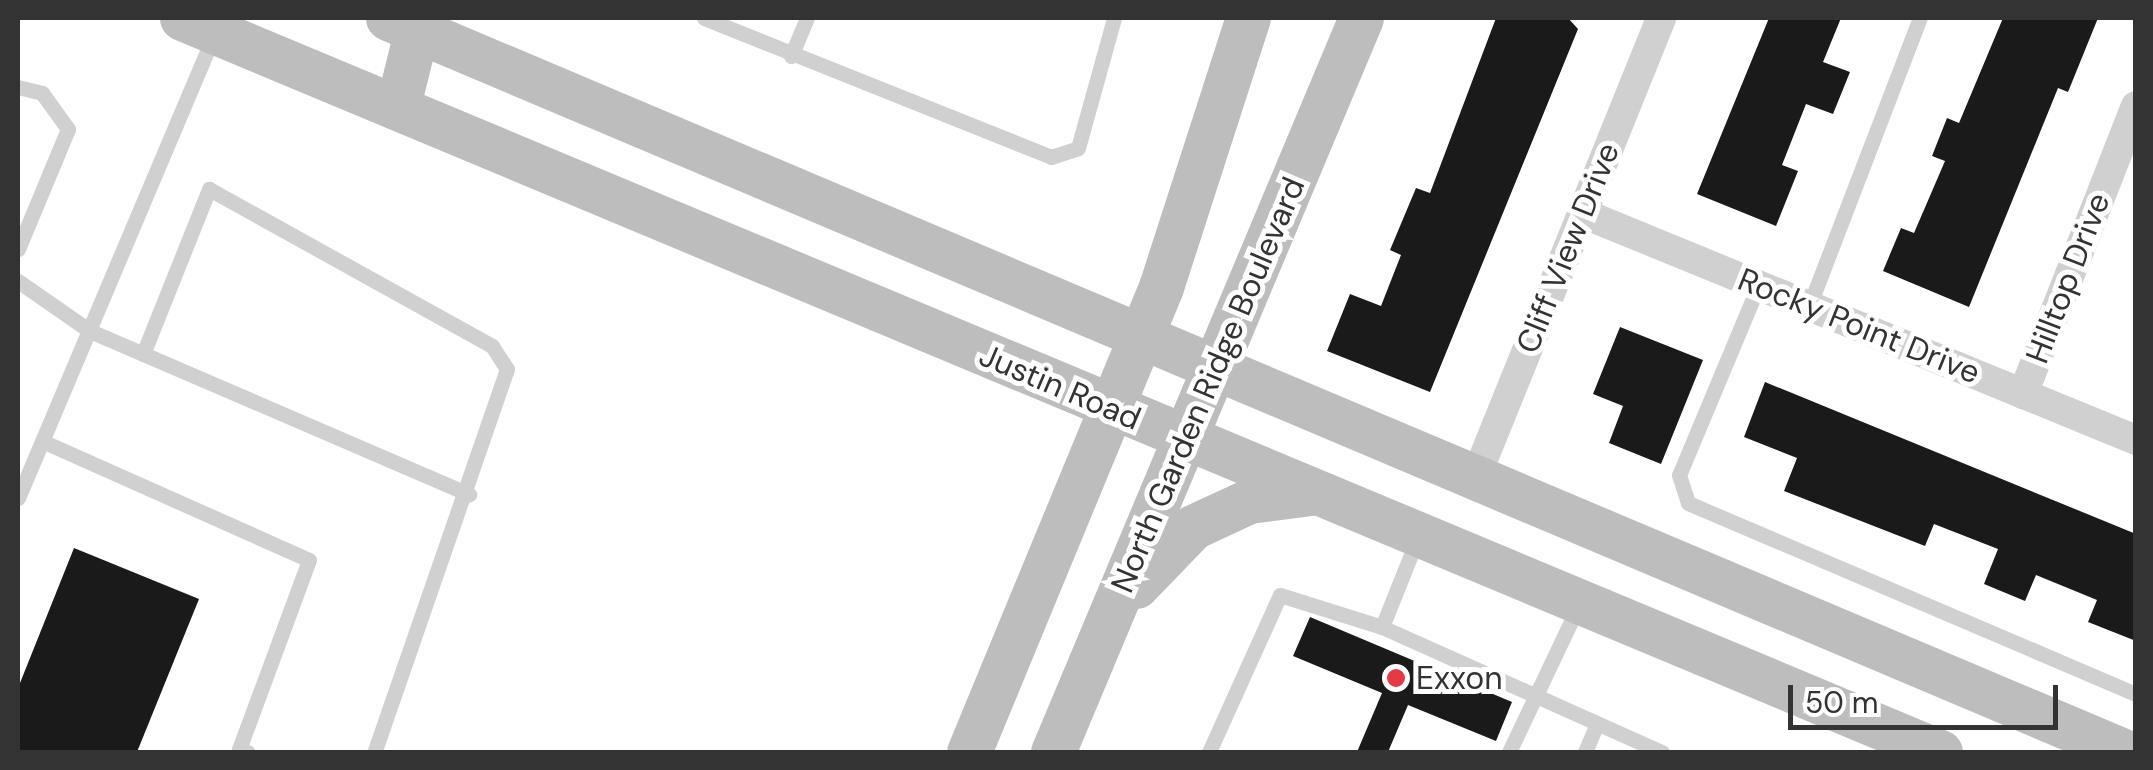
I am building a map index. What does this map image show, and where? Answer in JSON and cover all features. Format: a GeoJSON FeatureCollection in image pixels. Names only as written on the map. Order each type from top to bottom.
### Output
{"type":"FeatureCollection","features":[{"type":"Feature","properties":{"kind":"main road"},"geometry":{"type":"LineString","coordinates":[[969,752],[1139,339],[1210,154],[1248,18]]}},
{"type":"Feature","properties":{"kind":"main road","name":"North Garden Ridge Boulevard"},"geometry":{"type":"LineString","coordinates":[[1053,752],[1361,18]]}},
{"type":"Feature","properties":{"kind":"main road"},"geometry":{"type":"LineString","coordinates":[[398,106],[409,21],[1139,339],[2126,752]]}},
{"type":"Feature","properties":{"kind":"main road","name":"Justin Road"},"geometry":{"type":"LineString","coordinates":[[199,24],[1579,606],[1940,752]]}},
{"type":"Feature","properties":{"kind":"main road"},"geometry":{"type":"LineString","coordinates":[[1104,633],[1193,528],[1248,501],[1314,494]]}},
{"type":"Feature","properties":{"kind":"street","name":"Cliff View Drive"},"geometry":{"type":"LineString","coordinates":[[1474,479],[1662,18]]}},
{"type":"Feature","properties":{"kind":"street","name":"Hilltop Drive"},"geometry":{"type":"LineString","coordinates":[[2023,394],[2136,106]]}},
{"type":"Feature","properties":{"kind":"street","name":"Rocky Point Drive"},"geometry":{"type":"LineString","coordinates":[[1582,213],[2136,440]]}},
{"type":"Feature","properties":{"kind":"lane"},"geometry":{"type":"LineString","coordinates":[[704,18],[791,56],[1067,156],[1084,133],[1114,18]]}},
{"type":"Feature","properties":{"kind":"lane"},"geometry":{"type":"LineString","coordinates":[[791,56],[807,18]]}},
{"type":"Feature","properties":{"kind":"lane"},"geometry":{"type":"LineString","coordinates":[[1810,304],[1920,18]]}},
{"type":"Feature","properties":{"kind":"lane"},"geometry":{"type":"LineString","coordinates":[[18,498],[90,330],[199,24]]}},
{"type":"Feature","properties":{"kind":"lane"},"geometry":{"type":"LineString","coordinates":[[18,88],[42,93],[68,130],[18,249]]}},
{"type":"Feature","properties":{"kind":"lane"},"geometry":{"type":"LineString","coordinates":[[143,354],[209,189],[492,346],[508,369],[469,494],[374,752]]}},
{"type":"Feature","properties":{"kind":"lane"},"geometry":{"type":"LineString","coordinates":[[18,280],[90,330],[469,494]]}},
{"type":"Feature","properties":{"kind":"lane"},"geometry":{"type":"LineString","coordinates":[[1759,284],[1679,475],[1688,504],[2136,694]]}},
{"type":"Feature","properties":{"kind":"lane"},"geometry":{"type":"LineString","coordinates":[[42,442],[309,560],[239,749],[248,752]]}},
{"type":"Feature","properties":{"kind":"lane"},"geometry":{"type":"LineString","coordinates":[[1382,627],[1418,537]]}},
{"type":"Feature","properties":{"kind":"lane"},"geometry":{"type":"LineString","coordinates":[[1210,752],[1280,595],[1382,627],[1662,752]]}},
{"type":"Feature","properties":{"kind":"lane"},"geometry":{"type":"LineString","coordinates":[[1513,750],[1579,606]]}},
{"type":"Feature","properties":{"kind":"lane"},"geometry":{"type":"LineString","coordinates":[[1585,752],[1597,724]]}},
{"type":"Feature","properties":{"kind":"building"},"geometry":{"type":"Polygon","coordinates":[[[1496,18],[1568,18],[1578,29],[1430,392],[1327,351],[1350,294],[1381,306],[1401,255],[1390,250],[1416,188],[1430,193],[1496,18]]]}},
{"type":"Feature","properties":{"kind":"building"},"geometry":{"type":"Polygon","coordinates":[[[1769,18],[1841,18],[1823,62],[1850,72],[1833,114],[1806,104],[1782,165],[1798,171],[1776,226],[1697,194],[1769,18]]]}},
{"type":"Feature","properties":{"kind":"building"},"geometry":{"type":"Polygon","coordinates":[[[2003,18],[2098,18],[2068,92],[2058,88],[1969,307],[1883,271],[1901,228],[1914,233],[1945,161],[1932,156],[1947,118],[1959,123],[2003,18]]]}},
{"type":"Feature","properties":{"kind":"building"},"geometry":{"type":"Polygon","coordinates":[[[1620,327],[1703,360],[1661,464],[1609,443],[1623,406],[1593,394],[1620,327]]]}},
{"type":"Feature","properties":{"kind":"building"},"geometry":{"type":"Polygon","coordinates":[[[1765,382],[2136,534],[2136,641],[2088,622],[2097,600],[2036,575],[2025,601],[1984,584],[1998,549],[1934,524],[1925,546],[1784,491],[1797,458],[1744,437],[1765,382]]]}},
{"type":"Feature","properties":{"kind":"building"},"geometry":{"type":"Polygon","coordinates":[[[74,548],[199,599],[137,752],[18,752],[18,688],[74,548]]]}},
{"type":"Feature","properties":{"kind":"building"},"geometry":{"type":"Polygon","coordinates":[[[1310,617],[1512,702],[1496,741],[1408,705],[1388,752],[1357,752],[1382,693],[1293,656],[1310,617]]]}},
{"type":"Feature","properties":{"kind":"place","name":"Exxon"},"geometry":{"type":"Point","coordinates":[1396,678]}}]}
